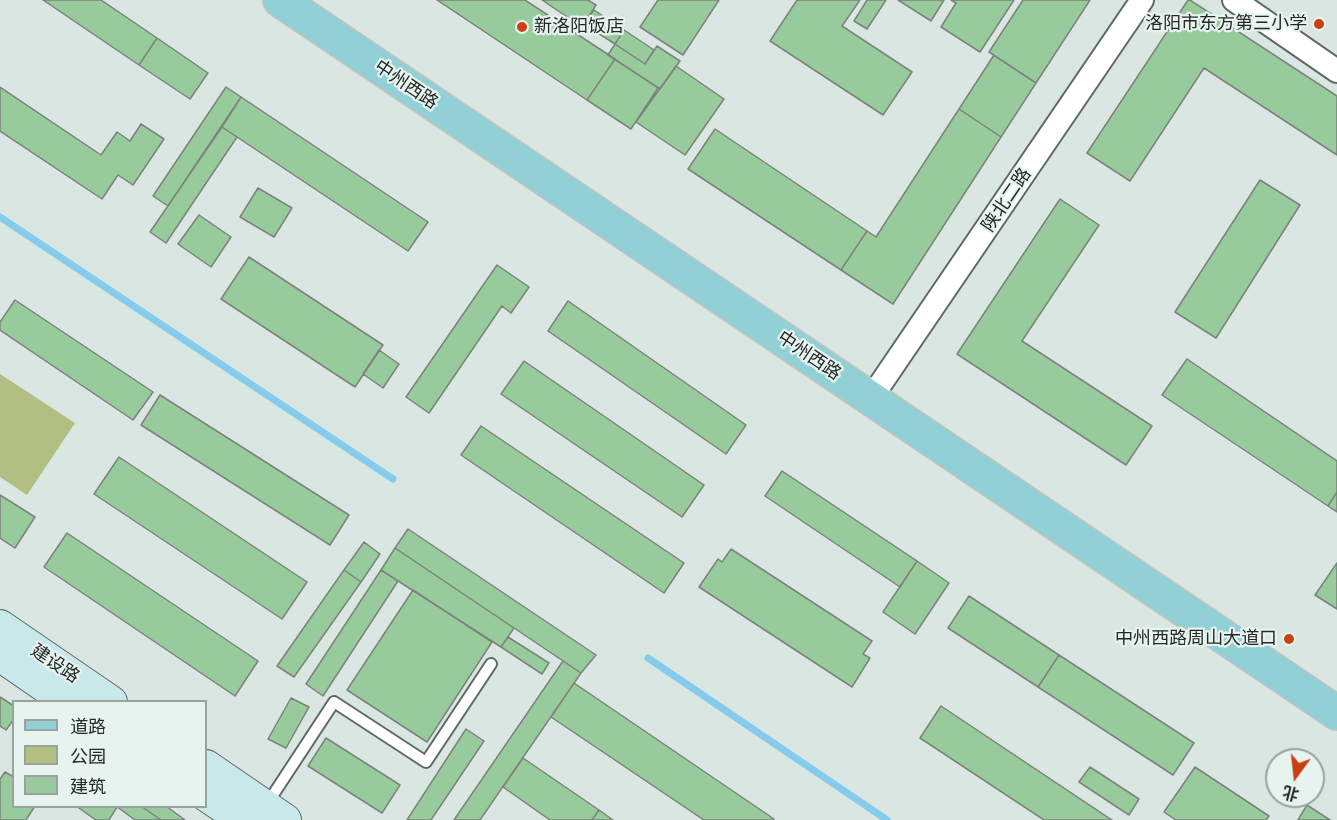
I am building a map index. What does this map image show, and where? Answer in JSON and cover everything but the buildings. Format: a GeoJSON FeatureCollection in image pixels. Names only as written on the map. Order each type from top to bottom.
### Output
{"type":"FeatureCollection","features":[{"type":"Feature","properties":{"kind":"main road","name":"中州西路"},"geometry":{"type":"LineString","coordinates":[[280,0],[1337,686]]}},
{"type":"Feature","properties":{"kind":"main road","name":"中州西路"},"geometry":{"type":"LineString","coordinates":[[318,0],[1337,713]]}},
{"type":"Feature","properties":{"kind":"street","name":"陕北二路"},"geometry":{"type":"LineString","coordinates":[[878,390],[1142,0]]}},
{"type":"Feature","properties":{"kind":"street"},"geometry":{"type":"LineString","coordinates":[[1234,0],[1337,71]]}},
{"type":"Feature","properties":{"kind":"street","name":"建设路"},"geometry":{"type":"LineString","coordinates":[[0,626],[108,700]]}},
{"type":"Feature","properties":{"kind":"street","name":"建设路"},"geometry":{"type":"LineString","coordinates":[[0,655],[66,700]]}},
{"type":"Feature","properties":{"kind":"street"},"geometry":{"type":"LineString","coordinates":[[207,767],[264,816]]}},
{"type":"Feature","properties":{"kind":"street"},"geometry":{"type":"LineString","coordinates":[[207,795],[264,816]]}},
{"type":"Feature","properties":{"kind":"lane"},"geometry":{"type":"LineString","coordinates":[[264,816],[334,702],[426,762],[491,664]]}},
{"type":"Feature","properties":{"kind":"green space"},"geometry":{"type":"Polygon","coordinates":[[[0,374],[75,423],[27,495],[0,477],[0,374]]]}},
{"type":"Feature","properties":{"kind":"waterway"},"geometry":{"type":"LineString","coordinates":[[0,217],[393,479]]}},
{"type":"Feature","properties":{"kind":"waterway"},"geometry":{"type":"LineString","coordinates":[[648,658],[887,820]]}},
{"type":"Feature","properties":{"kind":"place","name":"洛阳市东方第三小学"},"geometry":{"type":"Point","coordinates":[1319,24]}},
{"type":"Feature","properties":{"kind":"place","name":"新洛阳饭店"},"geometry":{"type":"Point","coordinates":[522,27]}},
{"type":"Feature","properties":{"kind":"place","name":"中州西路周山大道口"},"geometry":{"type":"Point","coordinates":[1289,639]}}]}
